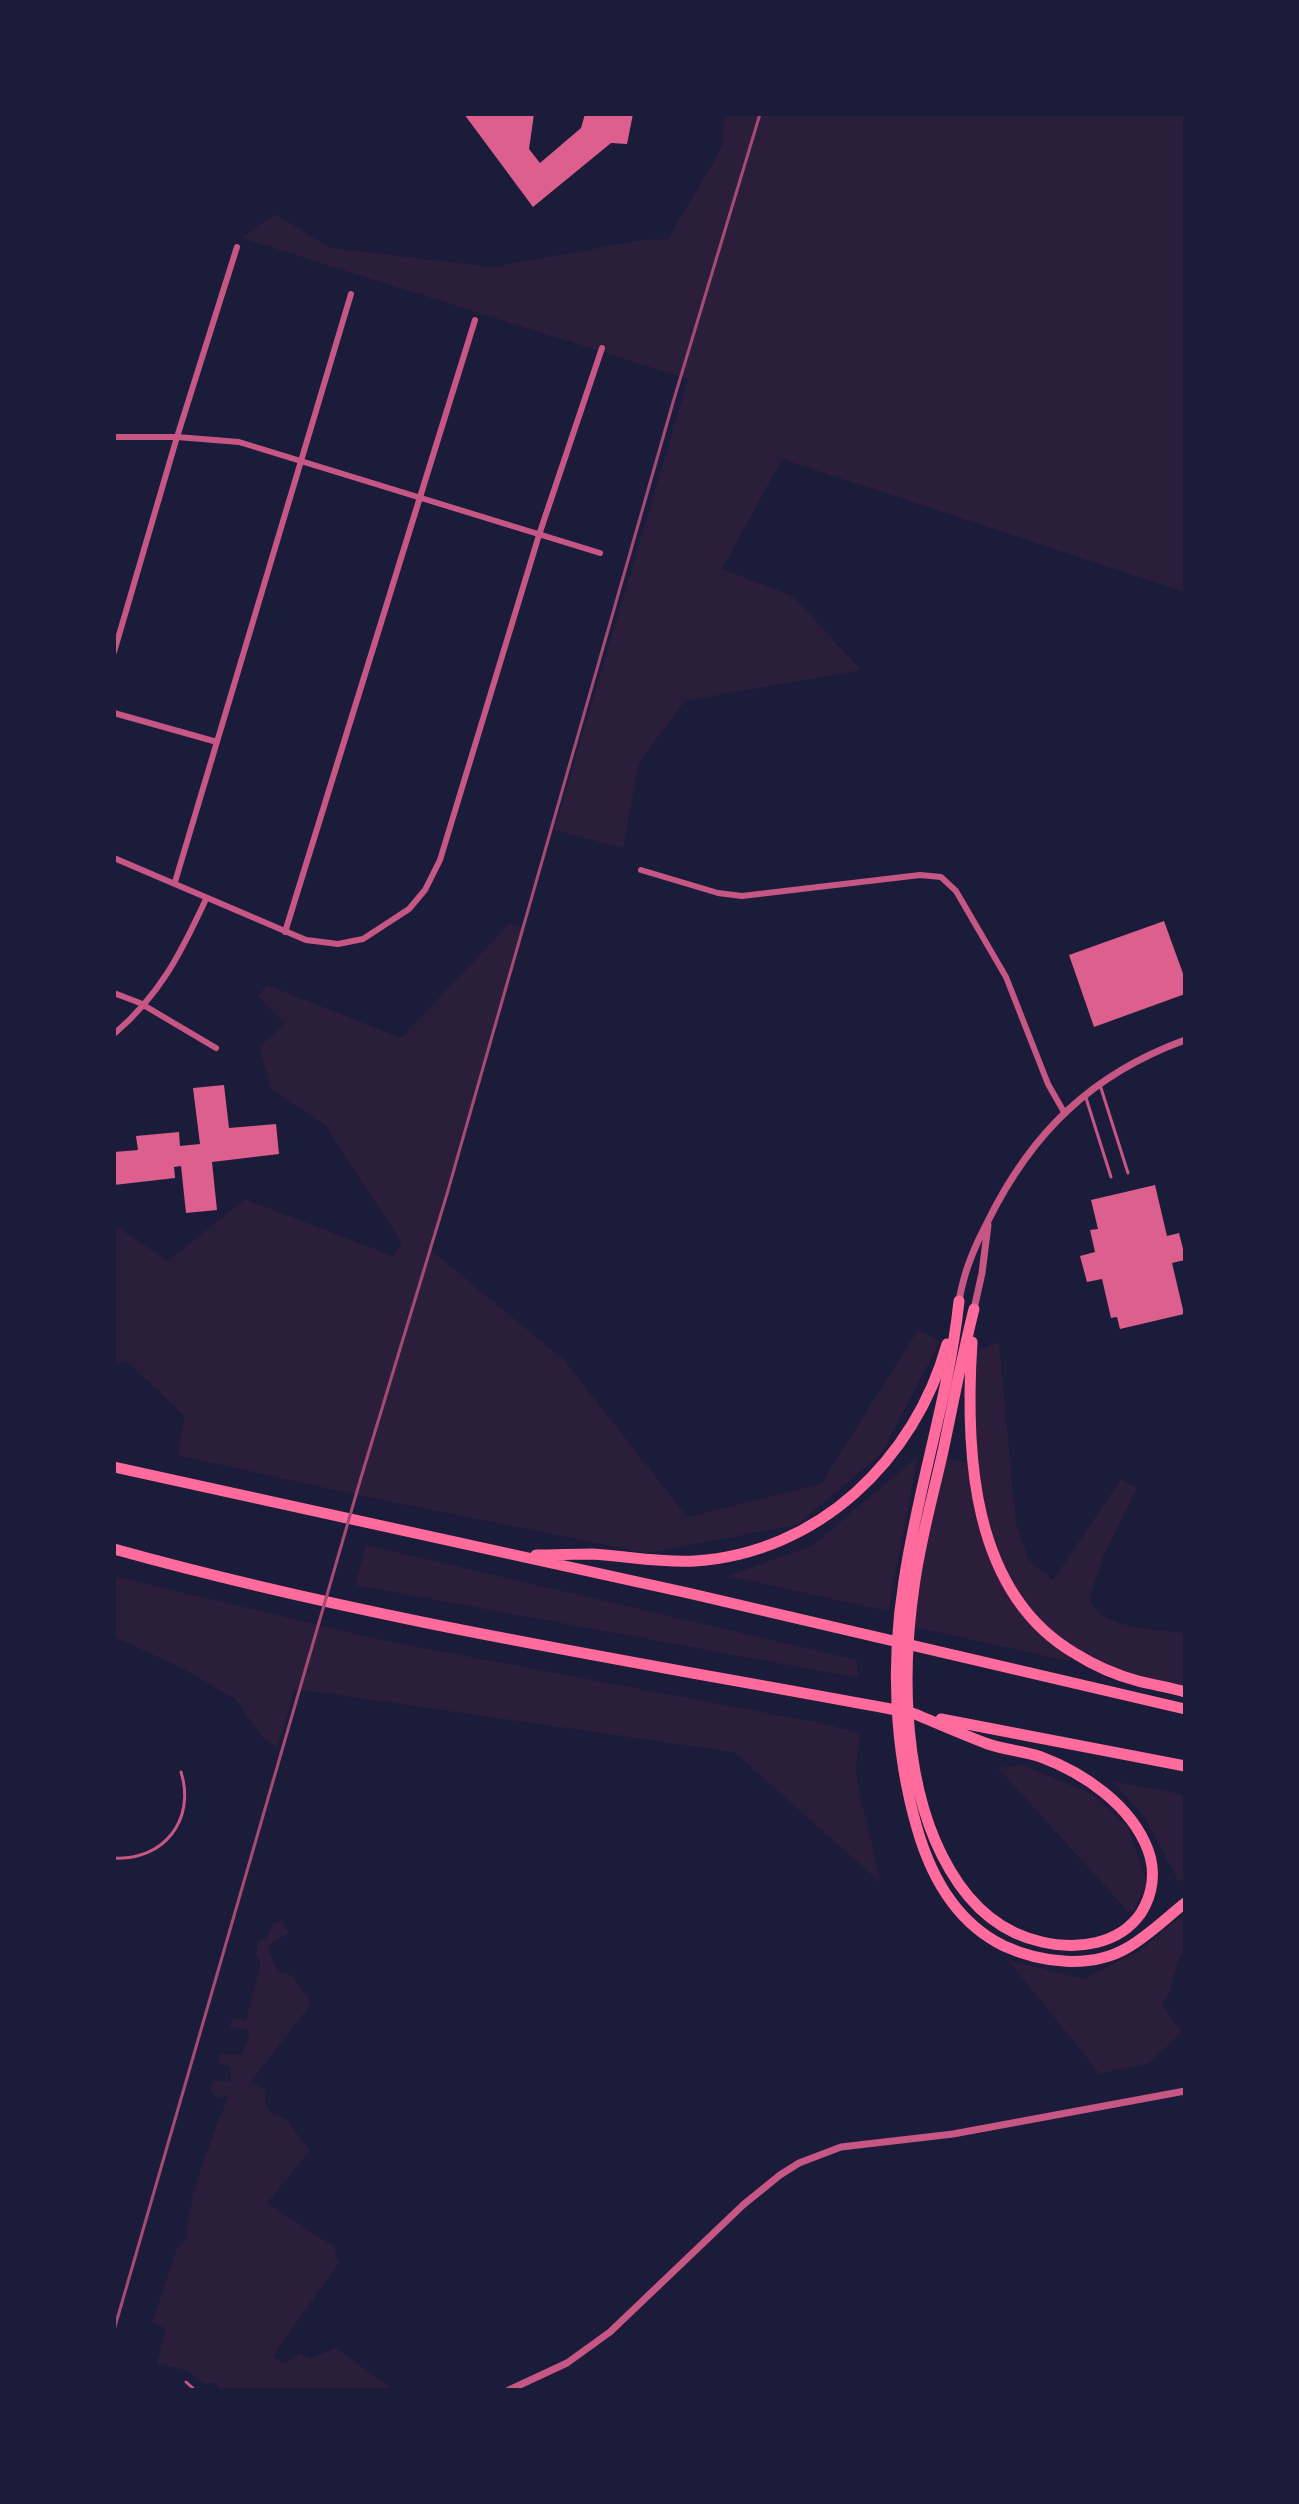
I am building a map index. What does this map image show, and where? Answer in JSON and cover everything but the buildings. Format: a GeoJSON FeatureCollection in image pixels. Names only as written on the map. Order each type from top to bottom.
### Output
{"type":"FeatureCollection","features":[{"type":"Feature","properties":{"kind":"highway"},"geometry":{"type":"LineString","coordinates":[[517,1556],[593,1554],[665,1562],[711,1560],[766,1548],[819,1522],[845,1504],[869,1481],[908,1430],[938,1372],[959,1301]]}},
{"type":"Feature","properties":{"kind":"highway"},"geometry":{"type":"LineString","coordinates":[[959,1301],[954,1345],[898,1639],[900,1742],[928,1862],[951,1901],[978,1929],[1019,1952],[1066,1961],[1107,1957],[1134,1943],[1185,1903]]}},
{"type":"Feature","properties":{"kind":"highway"},"geometry":{"type":"LineString","coordinates":[[908,1585],[974,1309]]}},
{"type":"Feature","properties":{"kind":"highway"},"geometry":{"type":"LineString","coordinates":[[974,1309],[968,1396],[971,1450],[984,1523],[1009,1588],[1036,1623],[1075,1654],[1116,1674],[1185,1692]]}},
{"type":"Feature","properties":{"kind":"highway"},"geometry":{"type":"LineString","coordinates":[[114,1467],[1185,1709]]}},
{"type":"Feature","properties":{"kind":"highway"},"geometry":{"type":"LineString","coordinates":[[114,1549],[297,1595],[464,1631],[1185,1766]]}},
{"type":"Feature","properties":{"kind":"highway"},"geometry":{"type":"LineString","coordinates":[[915,1714],[991,1745],[1040,1757],[1102,1792],[1126,1814],[1147,1848],[1153,1875],[1147,1902],[1132,1925],[1116,1936],[1099,1942],[1058,1945],[1026,1938],[990,1918],[964,1892],[918,1809]]}},
{"type":"Feature","properties":{"kind":"street"},"geometry":{"type":"LineString","coordinates":[[114,652],[237,247]]}},
{"type":"Feature","properties":{"kind":"street"},"geometry":{"type":"LineString","coordinates":[[175,882],[351,294]]}},
{"type":"Feature","properties":{"kind":"street"},"geometry":{"type":"LineString","coordinates":[[285,932],[475,320]]}},
{"type":"Feature","properties":{"kind":"street"},"geometry":{"type":"LineString","coordinates":[[114,858],[306,940],[338,944],[363,939],[409,909],[425,890],[440,860],[539,535],[602,348]]}},
{"type":"Feature","properties":{"kind":"street"},"geometry":{"type":"LineString","coordinates":[[114,437],[177,437],[239,442],[600,553]]}},
{"type":"Feature","properties":{"kind":"street"},"geometry":{"type":"LineString","coordinates":[[114,713],[217,742]]}},
{"type":"Feature","properties":{"kind":"street"},"geometry":{"type":"LineString","coordinates":[[641,870],[718,893],[742,896],[920,875],[945,880],[956,891],[1006,977],[1048,1084],[1064,1112]]}},
{"type":"Feature","properties":{"kind":"street"},"geometry":{"type":"LineString","coordinates":[[114,1034],[144,1005],[178,959],[206,899]]}},
{"type":"Feature","properties":{"kind":"street"},"geometry":{"type":"LineString","coordinates":[[114,993],[144,1005],[216,1048]]}},
{"type":"Feature","properties":{"kind":"street"},"geometry":{"type":"LineString","coordinates":[[959,1301],[967,1264],[1016,1169],[1064,1112],[1099,1084],[1144,1057],[1185,1040]]}},
{"type":"Feature","properties":{"kind":"street"},"geometry":{"type":"LineString","coordinates":[[974,1309],[989,1219]]}},
{"type":"Feature","properties":{"kind":"street"},"geometry":{"type":"LineString","coordinates":[[509,2390],[567,2363],[610,2332],[743,2205],[799,2163],[841,2147],[953,2134],[1185,2091]]}},
{"type":"Feature","properties":{"kind":"lane"},"geometry":{"type":"LineString","coordinates":[[1099,1084],[1128,1173]]}},
{"type":"Feature","properties":{"kind":"lane"},"geometry":{"type":"LineString","coordinates":[[1085,1094],[1111,1177]]}},
{"type":"Feature","properties":{"kind":"lane"},"geometry":{"type":"LineString","coordinates":[[114,1858],[149,1852],[174,1832],[186,1801],[181,1772]]}},
{"type":"Feature","properties":{"kind":"lane"},"geometry":{"type":"LineString","coordinates":[[186,2382],[195,2390]]}},
{"type":"Feature","properties":{"kind":"shaded area"},"geometry":{"type":"Polygon","coordinates":[[[724,114],[1185,114],[1185,592],[782,459],[722,569],[793,596],[861,670],[685,701],[639,762],[623,848],[554,830],[688,379],[242,238],[275,214],[330,248],[493,267],[642,240],[668,239],[722,147],[724,114]]]}},
{"type":"Feature","properties":{"kind":"shaded area"},"geometry":{"type":"Polygon","coordinates":[[[509,924],[525,928],[431,1250],[564,1360],[687,1517],[821,1484],[918,1330],[940,1341],[882,1453],[797,1525],[647,1553],[177,1455],[185,1417],[126,1360],[114,1366],[114,1225],[168,1261],[245,1199],[393,1256],[402,1243],[325,1125],[271,1089],[259,1047],[285,1024],[258,996],[267,985],[401,1038],[509,924]]]}},
{"type":"Feature","properties":{"kind":"shaded area"},"geometry":{"type":"Polygon","coordinates":[[[999,1342],[1016,1523],[1029,1560],[1053,1580],[1121,1479],[1137,1488],[1104,1555],[1089,1599],[1096,1610],[1113,1621],[1138,1628],[1185,1633],[1185,1692],[1076,1654],[1068,1661],[910,1626],[941,1457],[972,1464],[971,1352],[999,1342]]]}},
{"type":"Feature","properties":{"kind":"shaded area"},"geometry":{"type":"Polygon","coordinates":[[[918,1456],[888,1611],[727,1576],[812,1546],[918,1456]]]}},
{"type":"Feature","properties":{"kind":"shaded area"},"geometry":{"type":"Polygon","coordinates":[[[366,1545],[857,1660],[859,1678],[355,1585],[366,1545]]]}},
{"type":"Feature","properties":{"kind":"shaded area"},"geometry":{"type":"Polygon","coordinates":[[[114,1576],[381,1640],[860,1733],[856,1769],[858,1786],[881,1883],[734,1752],[295,1689],[277,1749],[263,1738],[235,1699],[178,1666],[114,1637],[114,1576]]]}},
{"type":"Feature","properties":{"kind":"shaded area"},"geometry":{"type":"Polygon","coordinates":[[[1022,1765],[1092,1794],[1128,1827],[1147,1884],[1131,1915],[998,1768],[1022,1765]]]}},
{"type":"Feature","properties":{"kind":"shaded area"},"geometry":{"type":"Polygon","coordinates":[[[1112,1781],[1185,1795],[1185,1878],[1179,1882],[1144,1816],[1112,1781]]]}},
{"type":"Feature","properties":{"kind":"shaded area"},"geometry":{"type":"Polygon","coordinates":[[[1185,1913],[1185,1957],[1180,1955],[1170,1991],[1162,2005],[1182,2032],[1149,2063],[1100,2074],[1008,1960],[1083,1979],[1139,1951],[1185,1913]]]}},
{"type":"Feature","properties":{"kind":"shaded area"},"geometry":{"type":"Polygon","coordinates":[[[283,1920],[288,1933],[271,1944],[269,1952],[278,1972],[291,1975],[312,2003],[251,2081],[265,2090],[265,2103],[272,2114],[285,2118],[310,2151],[267,2203],[336,2248],[334,2254],[339,2262],[273,2356],[283,2364],[301,2353],[309,2359],[336,2348],[394,2390],[219,2390],[215,2382],[205,2384],[185,2370],[157,2363],[166,2329],[152,2322],[177,2248],[186,2240],[196,2186],[229,2095],[218,2098],[210,2091],[212,2081],[230,2082],[231,2067],[218,2063],[220,2054],[241,2055],[250,2037],[246,2030],[230,2028],[232,2017],[246,2020],[260,1962],[256,1954],[258,1941],[267,1937],[274,1922],[283,1920]]]}},
{"type":"Feature","properties":{"kind":"railway"},"geometry":{"type":"LineString","coordinates":[[114,2330],[360,1481],[447,1194],[674,399],[760,114]]}}]}
